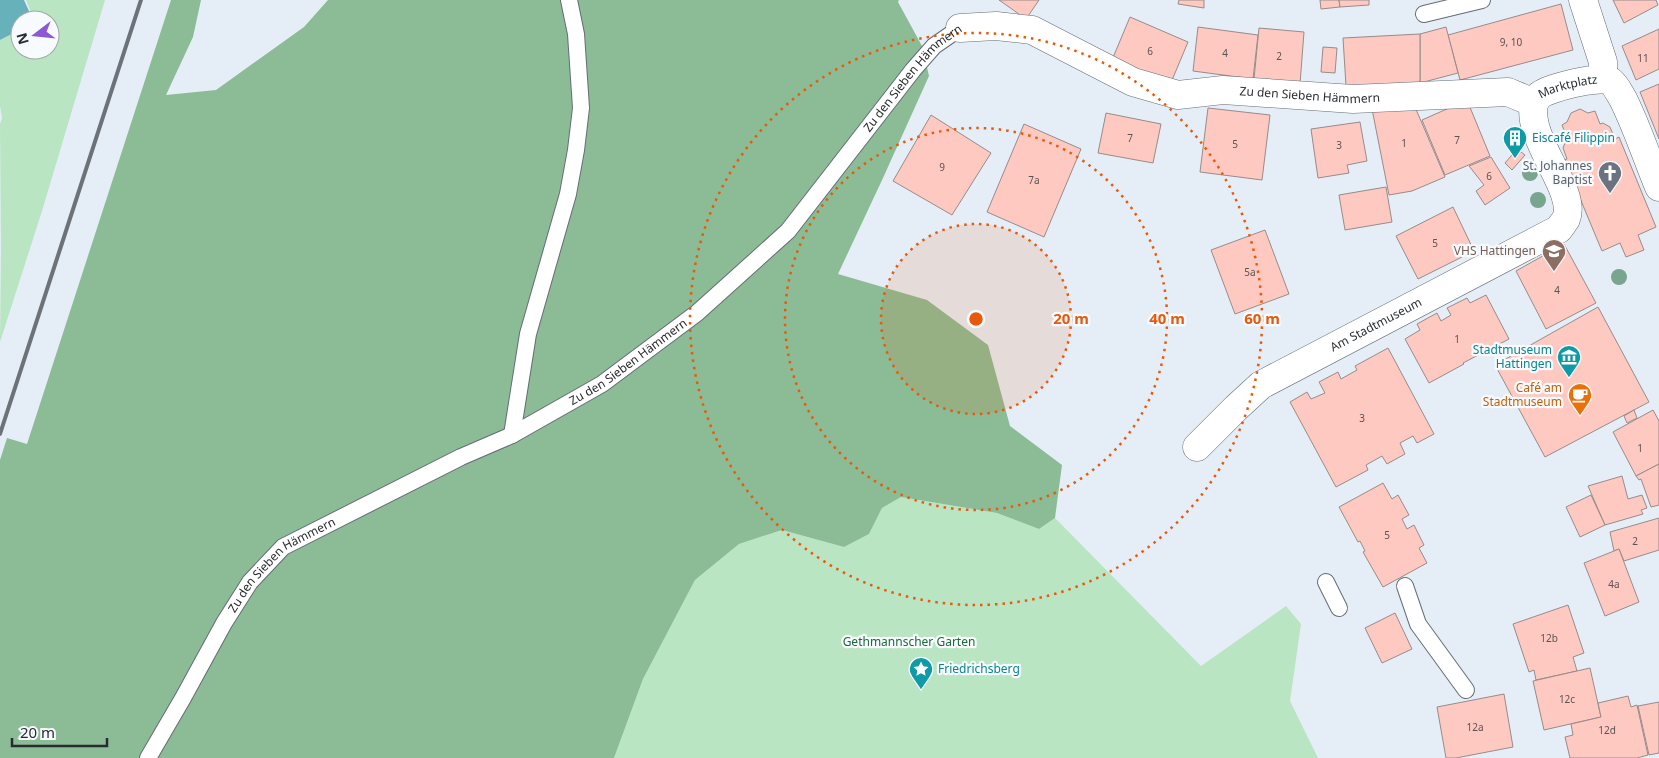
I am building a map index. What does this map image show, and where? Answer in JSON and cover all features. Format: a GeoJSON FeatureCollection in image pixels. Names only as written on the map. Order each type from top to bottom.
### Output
{"type":"FeatureCollection","features":[{"type":"Feature","properties":{"kind":"street"},"geometry":{"type":"LineString","coordinates":[[1582,0],[1603,62],[1602,79]]}},
{"type":"Feature","properties":{"kind":"street","name":"Zu den Sieben Hämmern"},"geometry":{"type":"LineString","coordinates":[[960,28],[996,26],[1032,30],[1133,82],[1178,95],[1223,90],[1353,99],[1508,92],[1534,103]]}},
{"type":"Feature","properties":{"kind":"street","name":"Marktplatz"},"geometry":{"type":"LineString","coordinates":[[1566,219],[1568,209],[1564,194],[1536,129],[1534,103],[1541,94],[1589,79],[1609,80],[1616,86],[1652,149],[1659,187]]}},
{"type":"Feature","properties":{"kind":"street","name":"Am Stadtmuseum"},"geometry":{"type":"LineString","coordinates":[[1197,447],[1261,385],[1540,240],[1559,229],[1566,219]]}},
{"type":"Feature","properties":{"kind":"lane"},"geometry":{"type":"LineString","coordinates":[[512,435],[528,334],[568,194],[576,150],[581,108],[576,34],[569,0]]}},
{"type":"Feature","properties":{"kind":"lane"},"geometry":{"type":"LineString","coordinates":[[1424,14],[1482,0]]}},
{"type":"Feature","properties":{"kind":"lane","name":"Zu den Sieben Hämmern"},"geometry":{"type":"LineString","coordinates":[[148,758],[224,622],[250,582],[283,547],[461,457],[512,435],[602,384],[697,313],[788,232],[918,64],[934,46],[960,28]]}},
{"type":"Feature","properties":{"kind":"lane"},"geometry":{"type":"LineString","coordinates":[[1326,582],[1339,608]]}},
{"type":"Feature","properties":{"kind":"lane"},"geometry":{"type":"LineString","coordinates":[[1405,586],[1418,624],[1466,690]]}},
{"type":"Feature","properties":{"kind":"green space"},"geometry":{"type":"Polygon","coordinates":[[[26,0],[105,0],[42,211],[0,342],[0,124],[2,118],[0,106],[0,40],[10,36],[10,60],[60,60],[60,10],[30,10],[26,0]]]}},
{"type":"Feature","properties":{"kind":"green space"},"geometry":{"type":"Polygon","coordinates":[[[171,0],[201,0],[193,37],[166,95],[216,90],[304,27],[328,0],[899,0],[898,2],[922,46],[929,76],[838,274],[927,300],[988,345],[1010,426],[1062,465],[1055,518],[1039,529],[997,513],[901,497],[882,508],[869,534],[844,547],[782,530],[739,544],[695,580],[643,679],[614,758],[0,758],[0,460],[7,438],[27,444],[171,0]]]}},
{"type":"Feature","properties":{"kind":"green space","name":"Gethmannscher Garten"},"geometry":{"type":"Polygon","coordinates":[[[901,497],[997,513],[1039,529],[1055,518],[1201,666],[1286,606],[1301,624],[1290,701],[1318,758],[614,758],[643,679],[695,580],[739,544],[782,530],[844,547],[869,534],[882,508],[901,497]]]}},
{"type":"Feature","properties":{"kind":"water"},"geometry":{"type":"Polygon","coordinates":[[[0,0],[24,0],[28,10],[10,10],[10,35],[0,40],[0,0]]]}},
{"type":"Feature","properties":{"kind":"building"},"geometry":{"type":"Polygon","coordinates":[[[999,0],[1039,0],[1026,19],[999,0]]]}},
{"type":"Feature","properties":{"kind":"building"},"geometry":{"type":"Polygon","coordinates":[[[1179,0],[1204,0],[1204,8],[1178,4],[1179,0]]]}},
{"type":"Feature","properties":{"kind":"building"},"geometry":{"type":"Polygon","coordinates":[[[1320,0],[1339,0],[1340,7],[1321,9],[1320,0]]]}},
{"type":"Feature","properties":{"kind":"building"},"geometry":{"type":"Polygon","coordinates":[[[1339,0],[1369,0],[1369,5],[1340,7],[1339,0]]]}},
{"type":"Feature","properties":{"kind":"building"},"geometry":{"type":"Polygon","coordinates":[[[1613,0],[1656,0],[1658,5],[1624,23],[1613,0]]]}},
{"type":"Feature","properties":{"kind":"building"},"geometry":{"type":"Polygon","coordinates":[[[1561,4],[1573,50],[1460,80],[1448,35],[1561,4]]]}},
{"type":"Feature","properties":{"kind":"building"},"geometry":{"type":"Polygon","coordinates":[[[1130,17],[1188,42],[1170,85],[1112,60],[1130,17]]]}},
{"type":"Feature","properties":{"kind":"building"},"geometry":{"type":"Polygon","coordinates":[[[1198,27],[1258,35],[1253,79],[1193,71],[1198,27]]]}},
{"type":"Feature","properties":{"kind":"building"},"geometry":{"type":"Polygon","coordinates":[[[1446,27],[1458,73],[1420,83],[1420,34],[1446,27]]]}},
{"type":"Feature","properties":{"kind":"building"},"geometry":{"type":"Polygon","coordinates":[[[1259,28],[1304,32],[1300,84],[1254,79],[1259,28]]]}},
{"type":"Feature","properties":{"kind":"building"},"geometry":{"type":"Polygon","coordinates":[[[1659,29],[1659,69],[1636,80],[1622,46],[1659,29]]]}},
{"type":"Feature","properties":{"kind":"building"},"geometry":{"type":"Polygon","coordinates":[[[1420,34],[1420,83],[1346,86],[1343,38],[1420,34]]]}},
{"type":"Feature","properties":{"kind":"building"},"geometry":{"type":"Polygon","coordinates":[[[1323,47],[1337,48],[1335,73],[1321,72],[1323,47]]]}},
{"type":"Feature","properties":{"kind":"building"},"geometry":{"type":"Polygon","coordinates":[[[1659,84],[1659,139],[1640,92],[1659,84]]]}},
{"type":"Feature","properties":{"kind":"building"},"geometry":{"type":"Polygon","coordinates":[[[1467,100],[1490,156],[1445,175],[1422,120],[1467,100]]]}},
{"type":"Feature","properties":{"kind":"building"},"geometry":{"type":"Polygon","coordinates":[[[1415,107],[1445,177],[1412,191],[1389,195],[1372,109],[1415,107]]]}},
{"type":"Feature","properties":{"kind":"building"},"geometry":{"type":"Polygon","coordinates":[[[1208,108],[1270,115],[1262,180],[1200,172],[1208,108]]]}},
{"type":"Feature","properties":{"kind":"building","name":"St. Johannes Baptist"},"geometry":{"type":"Polygon","coordinates":[[[1580,109],[1588,113],[1595,111],[1600,124],[1603,123],[1610,127],[1615,139],[1619,137],[1656,227],[1638,235],[1644,250],[1626,257],[1620,243],[1602,251],[1564,160],[1567,159],[1563,148],[1567,138],[1562,125],[1567,122],[1571,113],[1580,109]]]}},
{"type":"Feature","properties":{"kind":"building"},"geometry":{"type":"Polygon","coordinates":[[[1106,113],[1161,124],[1153,163],[1098,153],[1106,113]]]}},
{"type":"Feature","properties":{"kind":"building"},"geometry":{"type":"Polygon","coordinates":[[[931,115],[991,153],[952,215],[893,181],[931,115]]]}},
{"type":"Feature","properties":{"kind":"building"},"geometry":{"type":"Polygon","coordinates":[[[1360,122],[1367,161],[1347,165],[1349,173],[1318,178],[1311,129],[1360,122]]]}},
{"type":"Feature","properties":{"kind":"building"},"geometry":{"type":"Polygon","coordinates":[[[1024,124],[1081,149],[1044,237],[987,212],[1024,124]]]}},
{"type":"Feature","properties":{"kind":"building","name":"Eiscafé Filippin"},"geometry":{"type":"Polygon","coordinates":[[[1517,149],[1525,155],[1512,170],[1505,163],[1517,149]]]}},
{"type":"Feature","properties":{"kind":"building"},"geometry":{"type":"Polygon","coordinates":[[[1491,157],[1510,188],[1485,205],[1476,191],[1484,185],[1469,166],[1491,157]]]}},
{"type":"Feature","properties":{"kind":"building"},"geometry":{"type":"Polygon","coordinates":[[[1386,187],[1392,222],[1345,230],[1339,195],[1386,187]]]}},
{"type":"Feature","properties":{"kind":"building"},"geometry":{"type":"Polygon","coordinates":[[[1453,207],[1474,251],[1418,279],[1396,236],[1453,207]]]}},
{"type":"Feature","properties":{"kind":"building"},"geometry":{"type":"Polygon","coordinates":[[[1265,230],[1289,294],[1235,314],[1211,250],[1265,230]]]}},
{"type":"Feature","properties":{"kind":"building"},"geometry":{"type":"Polygon","coordinates":[[[1564,244],[1596,303],[1546,329],[1516,271],[1564,244]]]}},
{"type":"Feature","properties":{"kind":"building"},"geometry":{"type":"Polygon","coordinates":[[[1486,295],[1509,339],[1429,383],[1405,339],[1420,330],[1417,324],[1437,313],[1441,321],[1451,315],[1447,308],[1467,298],[1470,303],[1486,295]]]}},
{"type":"Feature","properties":{"kind":"building","name":"Stadtmuseum Hattingen"},"geometry":{"type":"Polygon","coordinates":[[[1598,307],[1649,402],[1545,457],[1495,365],[1598,307]]]}},
{"type":"Feature","properties":{"kind":"building"},"geometry":{"type":"Polygon","coordinates":[[[1388,348],[1434,434],[1417,443],[1413,436],[1400,443],[1405,454],[1387,464],[1382,456],[1366,465],[1368,470],[1336,487],[1290,402],[1307,392],[1311,399],[1325,393],[1319,382],[1338,372],[1341,379],[1357,370],[1355,366],[1388,348]]]}},
{"type":"Feature","properties":{"kind":"building"},"geometry":{"type":"Polygon","coordinates":[[[1634,410],[1637,418],[1627,423],[1624,416],[1634,410]]]}},
{"type":"Feature","properties":{"kind":"building"},"geometry":{"type":"Polygon","coordinates":[[[1653,410],[1659,421],[1659,464],[1636,476],[1613,432],[1653,410]]]}},
{"type":"Feature","properties":{"kind":"building"},"geometry":{"type":"Polygon","coordinates":[[[1659,464],[1659,505],[1651,507],[1641,479],[1639,480],[1636,476],[1659,464]]]}},
{"type":"Feature","properties":{"kind":"building"},"geometry":{"type":"Polygon","coordinates":[[[1622,476],[1628,499],[1642,495],[1647,508],[1641,510],[1643,514],[1605,525],[1588,486],[1622,476]]]}},
{"type":"Feature","properties":{"kind":"building"},"geometry":{"type":"Polygon","coordinates":[[[1383,483],[1392,499],[1398,495],[1409,515],[1402,519],[1407,529],[1414,525],[1424,545],[1419,548],[1427,563],[1383,587],[1363,552],[1365,551],[1360,541],[1358,542],[1339,507],[1383,483]]]}},
{"type":"Feature","properties":{"kind":"building"},"geometry":{"type":"Polygon","coordinates":[[[1591,495],[1605,525],[1580,537],[1566,507],[1591,495]]]}},
{"type":"Feature","properties":{"kind":"building"},"geometry":{"type":"Polygon","coordinates":[[[1659,518],[1659,550],[1624,561],[1619,549],[1614,551],[1610,532],[1659,518]]]}},
{"type":"Feature","properties":{"kind":"building"},"geometry":{"type":"Polygon","coordinates":[[[1619,549],[1639,602],[1605,616],[1584,563],[1619,549]]]}},
{"type":"Feature","properties":{"kind":"building"},"geometry":{"type":"Polygon","coordinates":[[[1568,605],[1584,653],[1573,657],[1577,671],[1536,680],[1534,670],[1529,672],[1513,624],[1568,605]]]}},
{"type":"Feature","properties":{"kind":"building"},"geometry":{"type":"Polygon","coordinates":[[[1395,613],[1412,649],[1382,663],[1365,628],[1395,613]]]}},
{"type":"Feature","properties":{"kind":"building"},"geometry":{"type":"Polygon","coordinates":[[[1590,668],[1601,717],[1544,730],[1533,681],[1590,668]]]}},
{"type":"Feature","properties":{"kind":"building"},"geometry":{"type":"Polygon","coordinates":[[[1504,694],[1513,747],[1456,758],[1446,758],[1437,707],[1504,694]]]}},
{"type":"Feature","properties":{"kind":"building"},"geometry":{"type":"Polygon","coordinates":[[[1628,696],[1631,707],[1637,705],[1648,755],[1637,758],[1570,758],[1565,737],[1573,735],[1571,724],[1601,717],[1598,703],[1628,696]]]}},
{"type":"Feature","properties":{"kind":"building"},"geometry":{"type":"Polygon","coordinates":[[[1659,702],[1659,753],[1649,755],[1638,706],[1659,702]]]}},
{"type":"Feature","properties":{"kind":"railway"},"geometry":{"type":"LineString","coordinates":[[0,434],[141,0]]}},
{"type":"Feature","properties":{"kind":"place","name":"Eiscafé Filippin"},"geometry":{"type":"Point","coordinates":[1515,159]}},
{"type":"Feature","properties":{"kind":"place","name":"St. Johannes Baptist"},"geometry":{"type":"Point","coordinates":[1610,194]}},
{"type":"Feature","properties":{"kind":"place","name":"VHS Hattingen"},"geometry":{"type":"Point","coordinates":[1554,272]}},
{"type":"Feature","properties":{"kind":"place","name":"Stadtmuseum Hattingen"},"geometry":{"type":"Point","coordinates":[1569,378]}},
{"type":"Feature","properties":{"kind":"place","name":"Café am Stadtmuseum"},"geometry":{"type":"Point","coordinates":[1580,416]}},
{"type":"Feature","properties":{"kind":"place","name":"Friedrichsberg"},"geometry":{"type":"Point","coordinates":[921,690]}}]}
